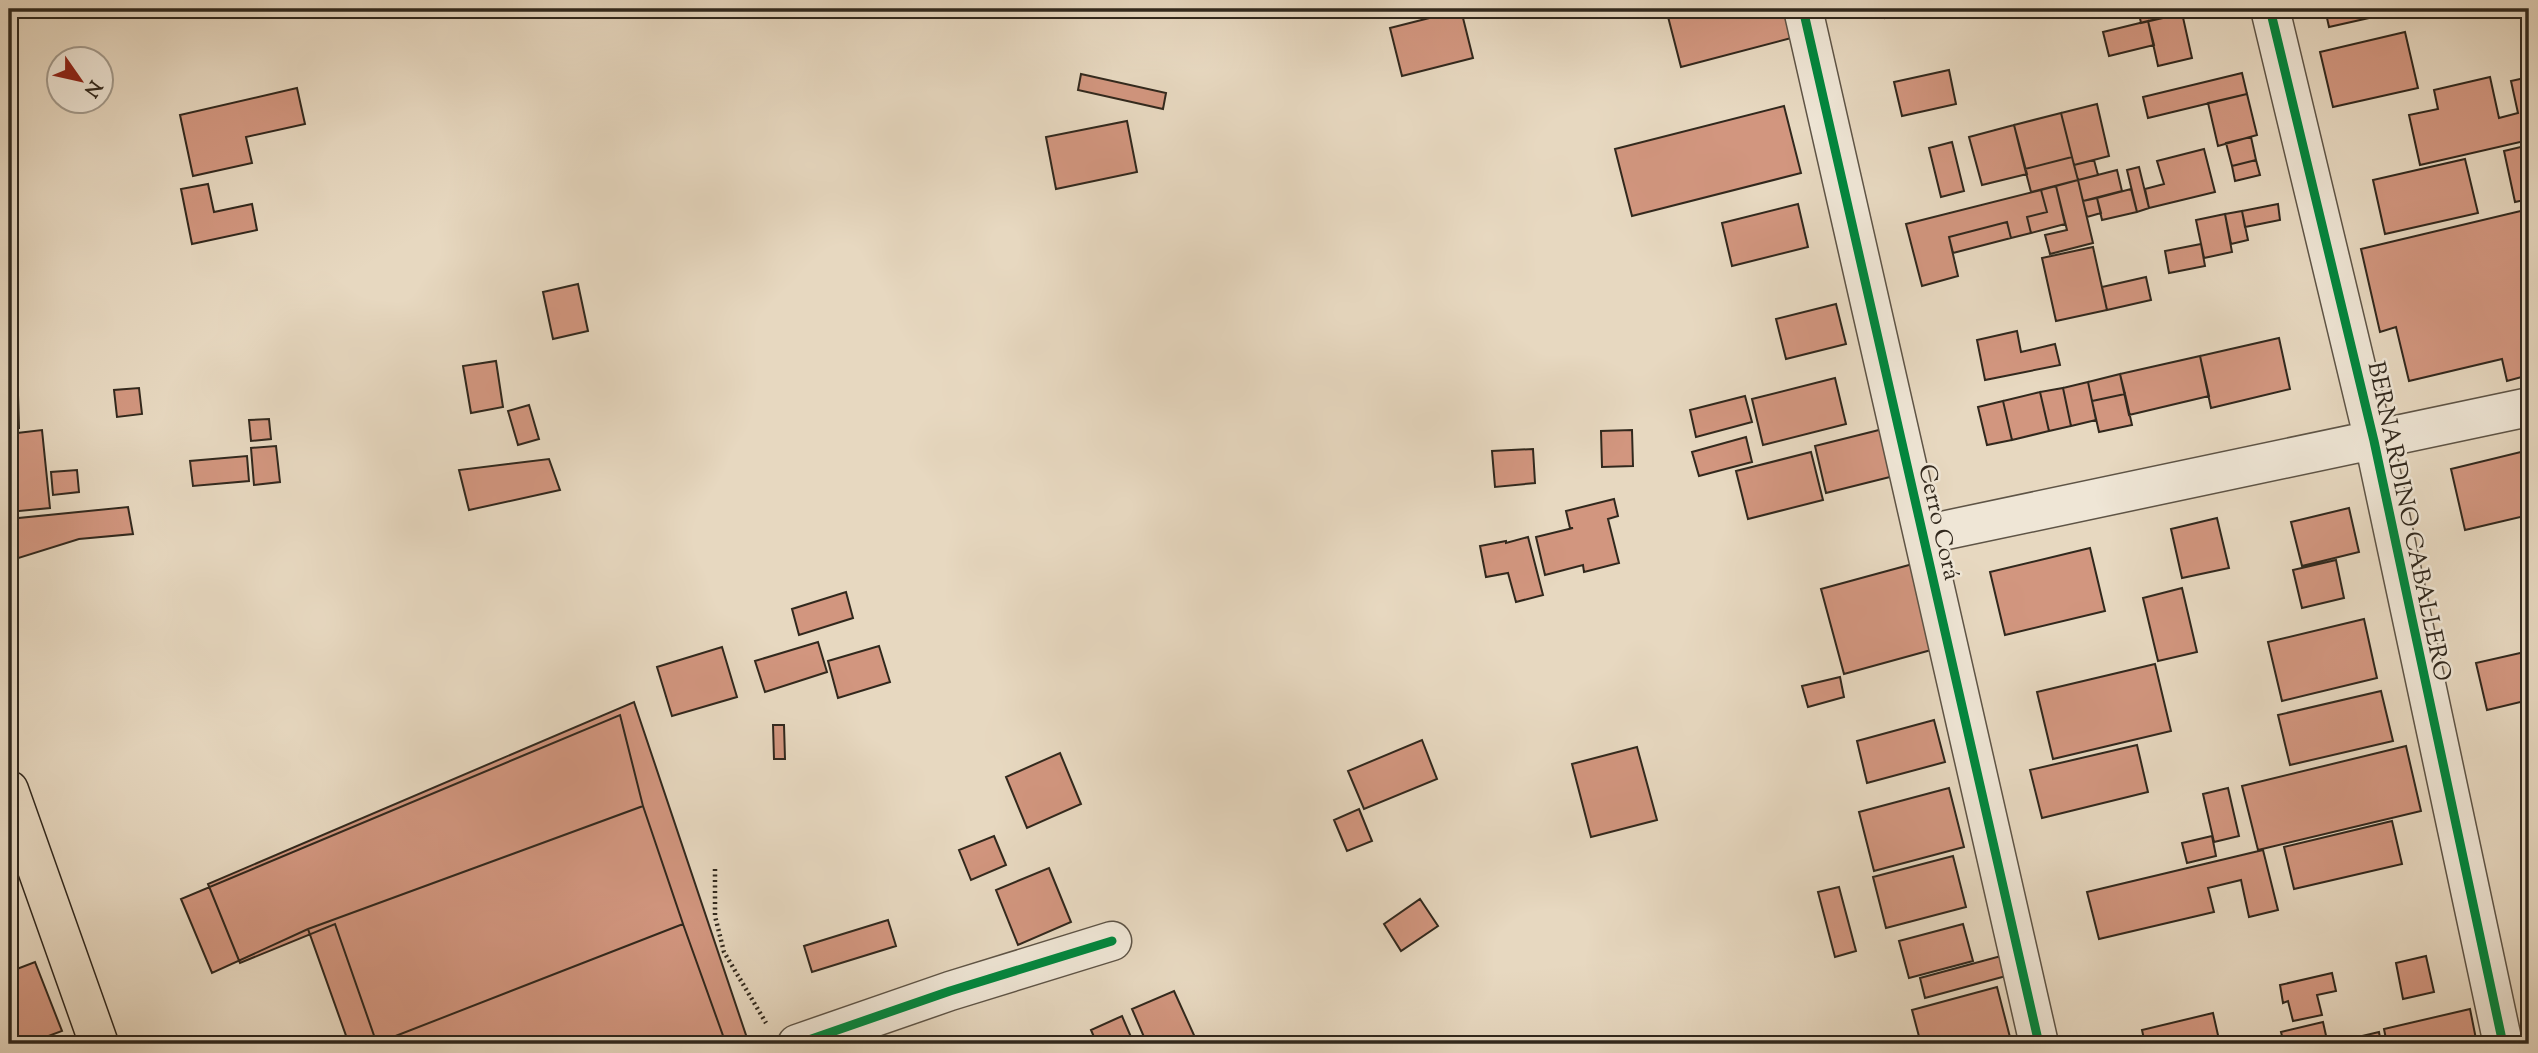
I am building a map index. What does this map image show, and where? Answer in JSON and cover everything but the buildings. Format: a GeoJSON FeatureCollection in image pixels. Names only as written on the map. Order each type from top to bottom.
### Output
{"type":"FeatureCollection","features":[{"type":"Feature","properties":{"kind":"main road"},"geometry":{"type":"LineString","coordinates":[[9,790],[99,1044]]}},
{"type":"Feature","properties":{"kind":"street","name":"Cerro Corá"},"geometry":{"type":"LineString","coordinates":[[1803,9],[2039,1044]]}},
{"type":"Feature","properties":{"kind":"street","name":"BERNARDINO CABALLERO"},"geometry":{"type":"LineString","coordinates":[[2270,9],[2374,441],[2504,1044]]}},
{"type":"Feature","properties":{"kind":"street"},"geometry":{"type":"LineString","coordinates":[[1923,535],[2529,407]]}},
{"type":"Feature","properties":{"kind":"street"},"geometry":{"type":"LineString","coordinates":[[785,1039],[1112,941]]}},
{"type":"Feature","properties":{"kind":"path"},"geometry":{"type":"LineString","coordinates":[[715,869],[715,916],[724,952],[785,1039]]}},
{"type":"Feature","properties":{"kind":"cycle path"},"geometry":{"type":"LineString","coordinates":[[1803,9],[2039,1044]]}},
{"type":"Feature","properties":{"kind":"cycle path"},"geometry":{"type":"LineString","coordinates":[[2270,9],[2374,441],[2503,1044]]}},
{"type":"Feature","properties":{"kind":"cycle path"},"geometry":{"type":"LineString","coordinates":[[797,1044],[950,991],[1112,941]]}}]}
